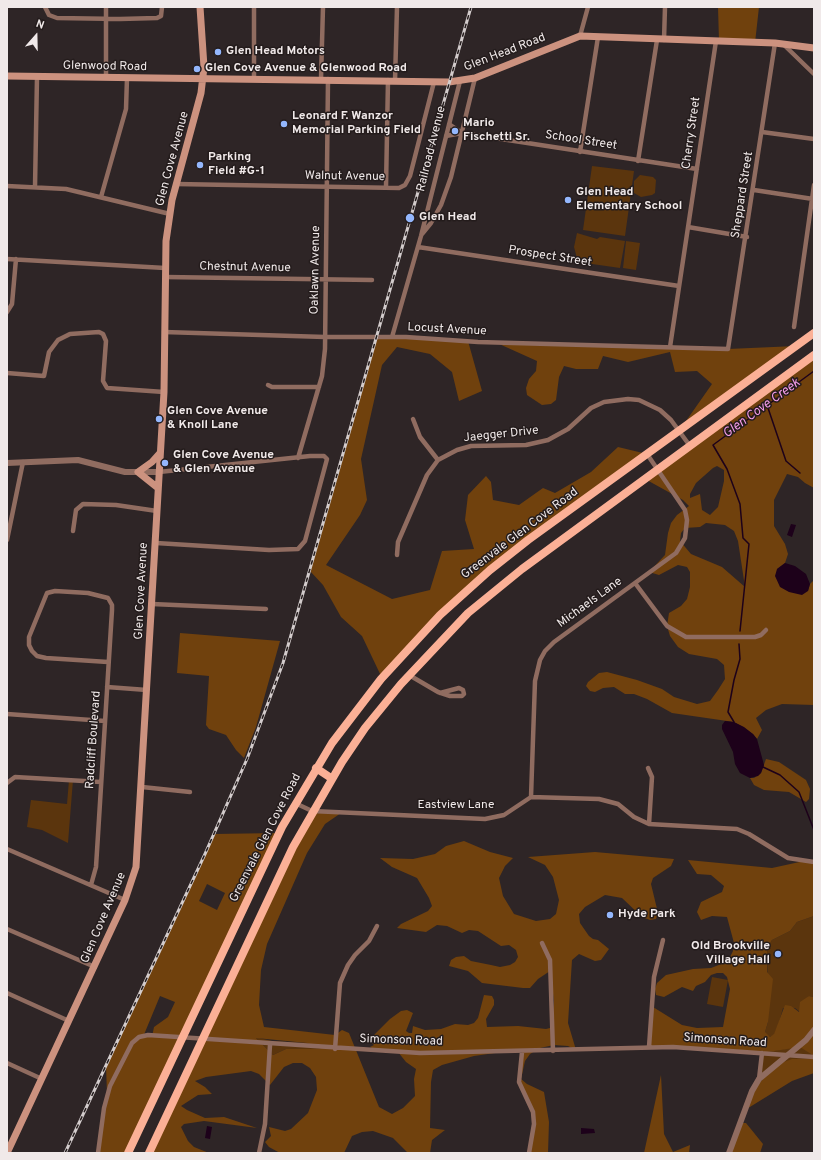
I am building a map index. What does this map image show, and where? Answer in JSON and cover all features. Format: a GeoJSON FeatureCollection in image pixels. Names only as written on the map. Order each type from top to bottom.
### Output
{"type":"FeatureCollection","features":[{"type":"Feature","properties":{"kind":"main road","name":"Glen Cove Avenue"},"geometry":{"type":"LineString","coordinates":[[7,1153],[95,967],[125,900],[136,867],[156,543],[158,472],[164,392],[166,241],[176,184],[200,101],[204,66],[200,7]]}},
{"type":"Feature","properties":{"kind":"main road","name":"Glen Head Road"},"geometry":{"type":"LineString","coordinates":[[202,79],[325,79],[434,82],[460,81],[475,78],[580,36],[783,44],[814,48]]}},
{"type":"Feature","properties":{"kind":"main road","name":"Glenwood Road"},"geometry":{"type":"LineString","coordinates":[[7,76],[202,79]]}},
{"type":"Feature","properties":{"kind":"main road","name":"Greenvale Glen Cove Road"},"geometry":{"type":"LineString","coordinates":[[128,1153],[268,855],[295,803],[346,723],[381,679],[405,652],[461,596],[528,540],[814,333]]}},
{"type":"Feature","properties":{"kind":"main road"},"geometry":{"type":"LineString","coordinates":[[149,1153],[287,858],[312,811],[331,778],[365,728],[409,675],[468,613],[544,551],[658,470],[814,355]]}},
{"type":"Feature","properties":{"kind":"main road"},"geometry":{"type":"LineString","coordinates":[[158,488],[138,472],[152,462],[160,453]]}},
{"type":"Feature","properties":{"kind":"main road"},"geometry":{"type":"LineString","coordinates":[[316,768],[331,778]]}},
{"type":"Feature","properties":{"kind":"street"},"geometry":{"type":"LineString","coordinates":[[45,7],[49,15],[57,18],[106,19],[157,18],[161,16],[162,7]]}},
{"type":"Feature","properties":{"kind":"street"},"geometry":{"type":"LineString","coordinates":[[106,7],[106,77]]}},
{"type":"Feature","properties":{"kind":"street"},"geometry":{"type":"LineString","coordinates":[[254,7],[254,79]]}},
{"type":"Feature","properties":{"kind":"street","name":"Oaklawn Avenue"},"geometry":{"type":"LineString","coordinates":[[298,458],[324,367],[327,186],[323,7]]}},
{"type":"Feature","properties":{"kind":"street"},"geometry":{"type":"LineString","coordinates":[[386,188],[391,81],[397,7]]}},
{"type":"Feature","properties":{"kind":"street"},"geometry":{"type":"LineString","coordinates":[[580,36],[588,7]]}},
{"type":"Feature","properties":{"kind":"street"},"geometry":{"type":"LineString","coordinates":[[638,161],[665,7]]}},
{"type":"Feature","properties":{"kind":"street"},"geometry":{"type":"LineString","coordinates":[[580,152],[598,37]]}},
{"type":"Feature","properties":{"kind":"street","name":"Cherry Street"},"geometry":{"type":"LineString","coordinates":[[670,347],[716,41]]}},
{"type":"Feature","properties":{"kind":"street","name":"Sheppard Street"},"geometry":{"type":"LineString","coordinates":[[728,349],[754,190],[775,44]]}},
{"type":"Feature","properties":{"kind":"street"},"geometry":{"type":"LineString","coordinates":[[783,44],[814,74]]}},
{"type":"Feature","properties":{"kind":"street"},"geometry":{"type":"LineString","coordinates":[[35,187],[37,77]]}},
{"type":"Feature","properties":{"kind":"street"},"geometry":{"type":"LineString","coordinates":[[101,197],[126,109],[127,78]]}},
{"type":"Feature","properties":{"kind":"street"},"geometry":{"type":"LineString","coordinates":[[421,236],[441,205],[462,133],[475,78]]}},
{"type":"Feature","properties":{"kind":"street","name":"Railroad Avenue"},"geometry":{"type":"LineString","coordinates":[[392,337],[421,236],[460,81]]}},
{"type":"Feature","properties":{"kind":"street","name":"Walnut Avenue"},"geometry":{"type":"LineString","coordinates":[[176,184],[399,188],[408,180],[434,82]]}},
{"type":"Feature","properties":{"kind":"street","name":"School Street"},"geometry":{"type":"LineString","coordinates":[[449,124],[462,133]]}},
{"type":"Feature","properties":{"kind":"street"},"geometry":{"type":"LineString","coordinates":[[762,132],[814,139]]}},
{"type":"Feature","properties":{"kind":"street","name":"School Street"},"geometry":{"type":"LineString","coordinates":[[446,136],[462,133],[697,170]]}},
{"type":"Feature","properties":{"kind":"street"},"geometry":{"type":"LineString","coordinates":[[794,327],[814,185]]}},
{"type":"Feature","properties":{"kind":"street"},"geometry":{"type":"LineString","coordinates":[[7,186],[66,189],[170,214]]}},
{"type":"Feature","properties":{"kind":"street"},"geometry":{"type":"LineString","coordinates":[[754,190],[813,199]]}},
{"type":"Feature","properties":{"kind":"street"},"geometry":{"type":"LineString","coordinates":[[688,227],[746,237]]}},
{"type":"Feature","properties":{"kind":"street","name":"Prospect Street"},"geometry":{"type":"LineString","coordinates":[[418,247],[679,286]]}},
{"type":"Feature","properties":{"kind":"street"},"geometry":{"type":"LineString","coordinates":[[7,259],[165,268]]}},
{"type":"Feature","properties":{"kind":"street"},"geometry":{"type":"LineString","coordinates":[[7,312],[12,304],[16,259]]}},
{"type":"Feature","properties":{"kind":"street","name":"Chestnut Avenue"},"geometry":{"type":"LineString","coordinates":[[165,277],[372,280]]}},
{"type":"Feature","properties":{"kind":"street"},"geometry":{"type":"LineString","coordinates":[[7,373],[44,376],[49,352],[58,340],[70,334],[99,332],[103,334],[106,341],[103,381],[107,388],[164,392]]}},
{"type":"Feature","properties":{"kind":"street","name":"Locust Avenue"},"geometry":{"type":"LineString","coordinates":[[164,332],[325,337],[392,337],[497,343],[728,349]]}},
{"type":"Feature","properties":{"kind":"street"},"geometry":{"type":"LineString","coordinates":[[268,385],[272,387],[319,387]]}},
{"type":"Feature","properties":{"kind":"street","name":"Jaegger Drive"},"geometry":{"type":"LineString","coordinates":[[397,555],[398,542],[427,475],[438,460],[457,450],[471,446],[526,445],[548,440],[568,429],[591,408],[604,402],[618,399],[639,400],[666,414],[690,446]]}},
{"type":"Feature","properties":{"kind":"street"},"geometry":{"type":"LineString","coordinates":[[413,419],[420,437],[438,460]]}},
{"type":"Feature","properties":{"kind":"street","name":"Michaels Lane"},"geometry":{"type":"LineString","coordinates":[[531,797],[536,681],[540,660],[545,651],[554,642],[676,553],[682,544],[686,533],[687,520],[685,510],[647,454]]}},
{"type":"Feature","properties":{"kind":"street"},"geometry":{"type":"LineString","coordinates":[[7,463],[78,460],[112,469],[138,472],[158,472],[324,456],[327,459],[304,541],[298,549],[268,550],[156,543]]}},
{"type":"Feature","properties":{"kind":"street"},"geometry":{"type":"LineString","coordinates":[[7,540],[23,462]]}},
{"type":"Feature","properties":{"kind":"street"},"geometry":{"type":"LineString","coordinates":[[72,531],[76,510],[83,504],[116,505],[157,511]]}},
{"type":"Feature","properties":{"kind":"street"},"geometry":{"type":"LineString","coordinates":[[635,583],[667,626],[686,637],[755,637],[761,636],[766,630]]}},
{"type":"Feature","properties":{"kind":"street","name":"Radcliff Boulevard"},"geometry":{"type":"LineString","coordinates":[[91,885],[96,867],[112,610],[110,601],[106,597],[78,592],[49,592],[43,602],[29,635],[28,642],[32,651],[41,658],[108,662]]}},
{"type":"Feature","properties":{"kind":"street"},"geometry":{"type":"LineString","coordinates":[[152,604],[266,609]]}},
{"type":"Feature","properties":{"kind":"street"},"geometry":{"type":"LineString","coordinates":[[409,675],[440,693]]}},
{"type":"Feature","properties":{"kind":"street"},"geometry":{"type":"LineString","coordinates":[[107,687],[147,690]]}},
{"type":"Feature","properties":{"kind":"street"},"geometry":{"type":"LineString","coordinates":[[7,714],[31,717],[105,721]]}},
{"type":"Feature","properties":{"kind":"street"},"geometry":{"type":"LineString","coordinates":[[648,768],[652,777],[650,824]]}},
{"type":"Feature","properties":{"kind":"street"},"geometry":{"type":"LineString","coordinates":[[7,783],[15,777],[101,782]]}},
{"type":"Feature","properties":{"kind":"street"},"geometry":{"type":"LineString","coordinates":[[142,787],[190,792]]}},
{"type":"Feature","properties":{"kind":"street"},"geometry":{"type":"LineString","coordinates":[[531,797],[608,800],[618,804],[640,821],[650,824],[737,829],[749,834],[788,858],[814,862]]}},
{"type":"Feature","properties":{"kind":"street","name":"Eastview Lane"},"geometry":{"type":"LineString","coordinates":[[295,803],[312,811],[485,819],[504,815],[531,797]]}},
{"type":"Feature","properties":{"kind":"street"},"geometry":{"type":"LineString","coordinates":[[7,849],[125,900]]}},
{"type":"Feature","properties":{"kind":"street"},"geometry":{"type":"LineString","coordinates":[[335,1049],[340,983],[348,965],[355,955],[369,941],[377,926]]}},
{"type":"Feature","properties":{"kind":"street"},"geometry":{"type":"LineString","coordinates":[[7,929],[95,967]]}},
{"type":"Feature","properties":{"kind":"street"},"geometry":{"type":"LineString","coordinates":[[649,1047],[654,977],[663,940]]}},
{"type":"Feature","properties":{"kind":"street"},"geometry":{"type":"LineString","coordinates":[[542,943],[550,960],[553,1050]]}},
{"type":"Feature","properties":{"kind":"street"},"geometry":{"type":"LineString","coordinates":[[7,994],[70,1021]]}},
{"type":"Feature","properties":{"kind":"street"},"geometry":{"type":"LineString","coordinates":[[729,1153],[752,1091],[759,1079],[806,1040],[814,1030]]}},
{"type":"Feature","properties":{"kind":"street","name":"Simonson Road"},"geometry":{"type":"LineString","coordinates":[[98,1153],[108,1093],[117,1071],[132,1043],[139,1037],[148,1035],[335,1049],[420,1053],[522,1052],[649,1047],[704,1048],[814,1057]]}},
{"type":"Feature","properties":{"kind":"street"},"geometry":{"type":"LineString","coordinates":[[259,1153],[265,1124],[270,1044]]}},
{"type":"Feature","properties":{"kind":"street"},"geometry":{"type":"LineString","coordinates":[[522,1052],[519,1082],[533,1112],[534,1124],[529,1153]]}},
{"type":"Feature","properties":{"kind":"street"},"geometry":{"type":"LineString","coordinates":[[759,1079],[762,1053]]}},
{"type":"Feature","properties":{"kind":"street"},"geometry":{"type":"LineString","coordinates":[[7,1063],[42,1079]]}},
{"type":"Feature","properties":{"kind":"shaded area"},"geometry":{"type":"Polygon","coordinates":[[[718,7],[759,7],[755,43],[719,41],[718,7]]]}},
{"type":"Feature","properties":{"kind":"shaded area"},"geometry":{"type":"Polygon","coordinates":[[[592,166],[634,171],[625,236],[583,230],[592,166]]]}},
{"type":"Feature","properties":{"kind":"shaded area"},"geometry":{"type":"Polygon","coordinates":[[[640,175],[653,177],[656,180],[655,193],[641,197],[634,193],[634,181],[640,175]]]}},
{"type":"Feature","properties":{"kind":"shaded area"},"geometry":{"type":"Polygon","coordinates":[[[577,233],[597,239],[600,237],[625,241],[620,268],[578,262],[574,247],[577,233]]]}},
{"type":"Feature","properties":{"kind":"shaded area"},"geometry":{"type":"Polygon","coordinates":[[[626,241],[640,243],[636,270],[623,268],[626,241]]]}},
{"type":"Feature","properties":{"kind":"shaded area"},"geometry":{"type":"Polygon","coordinates":[[[377,337],[468,341],[482,391],[459,401],[452,372],[430,354],[397,347],[382,365],[361,459],[367,500],[360,515],[326,565],[392,599],[430,590],[442,551],[474,549],[465,520],[468,495],[486,476],[491,482],[493,500],[519,505],[543,488],[555,493],[591,472],[618,447],[647,454],[489,570],[382,678],[362,636],[341,617],[323,585],[310,571],[377,337]]]}},
{"type":"Feature","properties":{"kind":"shaded area"},"geometry":{"type":"Polygon","coordinates":[[[497,343],[728,349],[796,346],[679,431],[712,384],[697,371],[675,372],[670,352],[628,362],[603,356],[598,369],[576,369],[564,366],[559,377],[556,400],[551,404],[542,405],[527,395],[526,388],[529,379],[536,371],[537,361],[497,343]]]}},
{"type":"Feature","properties":{"kind":"shaded area"},"geometry":{"type":"Polygon","coordinates":[[[814,355],[814,488],[798,477],[787,474],[774,500],[774,526],[785,544],[788,554],[785,563],[777,569],[808,591],[810,584],[814,580],[814,705],[782,704],[766,710],[756,718],[762,730],[757,739],[753,734],[734,722],[672,713],[647,699],[634,694],[625,694],[614,687],[603,688],[595,692],[590,691],[586,686],[588,682],[599,673],[607,672],[637,680],[662,689],[674,697],[697,704],[710,701],[725,679],[724,665],[717,659],[689,654],[678,647],[670,636],[667,626],[669,613],[681,606],[687,599],[690,587],[690,572],[687,567],[678,565],[659,575],[649,572],[665,555],[671,523],[677,515],[689,506],[683,500],[645,479],[814,355]],[[717,466],[696,483],[690,494],[690,498],[700,494],[702,510],[710,515],[718,507],[724,481],[724,470],[717,466]],[[706,523],[700,527],[685,528],[681,533],[680,541],[691,554],[722,567],[745,587],[738,541],[734,531],[725,525],[706,523]]]}},
{"type":"Feature","properties":{"kind":"shaded area"},"geometry":{"type":"Polygon","coordinates":[[[791,524],[796,525],[792,537],[787,535],[791,524]]]}},
{"type":"Feature","properties":{"kind":"shaded area"},"geometry":{"type":"Polygon","coordinates":[[[785,563],[795,566],[806,574],[810,584],[808,591],[802,595],[789,592],[780,587],[775,576],[777,569],[785,563]]]}},
{"type":"Feature","properties":{"kind":"shaded area"},"geometry":{"type":"Polygon","coordinates":[[[180,633],[280,641],[256,727],[244,758],[236,750],[226,735],[209,729],[206,725],[209,676],[177,673],[180,633]]]}},
{"type":"Feature","properties":{"kind":"shaded area"},"geometry":{"type":"Polygon","coordinates":[[[725,721],[734,722],[744,727],[757,739],[764,765],[758,776],[750,778],[740,773],[735,764],[733,752],[722,729],[722,725],[725,721]]]}},
{"type":"Feature","properties":{"kind":"shaded area"},"geometry":{"type":"Polygon","coordinates":[[[766,759],[779,762],[806,780],[810,789],[809,799],[806,802],[789,792],[764,790],[754,785],[750,778],[754,778],[761,773],[766,759]]]}},
{"type":"Feature","properties":{"kind":"shaded area"},"geometry":{"type":"Polygon","coordinates":[[[69,780],[73,780],[68,843],[42,830],[27,827],[31,800],[67,804],[69,780]]]}},
{"type":"Feature","properties":{"kind":"shaded area"},"geometry":{"type":"Polygon","coordinates":[[[312,811],[341,813],[325,824],[307,853],[267,944],[261,970],[259,1005],[264,1027],[335,1035],[342,1030],[349,1033],[379,1107],[392,1114],[403,1108],[415,1096],[414,1079],[416,1069],[406,1062],[398,1052],[377,1051],[370,1047],[374,1045],[369,1040],[390,1019],[401,1011],[407,1010],[413,1013],[406,1031],[409,1033],[412,1033],[413,1026],[425,1030],[441,1029],[455,1024],[468,1025],[474,1023],[478,1018],[484,995],[492,996],[494,1000],[494,1005],[486,1019],[487,1027],[518,1026],[546,1029],[550,1028],[552,1024],[554,1001],[550,971],[538,979],[530,988],[523,988],[482,983],[468,971],[449,966],[451,960],[456,957],[464,956],[471,961],[500,967],[510,965],[515,962],[518,957],[516,950],[509,945],[501,946],[478,931],[469,930],[462,933],[447,926],[437,925],[426,932],[397,928],[401,924],[428,911],[432,906],[417,878],[392,867],[380,858],[413,859],[435,854],[446,846],[464,841],[490,852],[513,858],[505,866],[499,878],[503,896],[514,914],[536,921],[550,919],[556,914],[559,900],[553,877],[545,865],[528,857],[595,852],[674,859],[671,866],[653,878],[651,884],[658,913],[656,919],[650,920],[642,917],[622,898],[605,895],[585,907],[579,914],[580,923],[589,936],[598,940],[609,949],[601,960],[595,961],[579,954],[572,960],[568,1023],[576,1050],[568,1046],[554,1045],[540,1048],[530,1054],[525,1061],[521,1079],[527,1084],[544,1092],[549,1122],[548,1153],[530,1153],[535,1123],[520,1083],[522,1052],[502,1052],[474,1056],[442,1065],[433,1070],[431,1082],[430,1128],[445,1130],[432,1140],[430,1153],[408,1153],[393,1138],[373,1131],[362,1132],[352,1136],[344,1153],[280,1153],[269,1147],[265,1142],[271,1136],[269,1127],[285,1131],[291,1129],[308,1113],[317,1090],[316,1077],[310,1068],[302,1063],[293,1063],[284,1067],[270,1085],[259,1074],[251,1071],[206,1077],[195,1081],[205,1087],[212,1094],[198,1095],[181,1106],[205,1118],[224,1117],[257,1128],[204,1121],[184,1124],[181,1127],[188,1141],[194,1147],[209,1153],[149,1153],[312,811]],[[256,1038],[273,1055],[286,1049],[321,1049],[307,1043],[256,1038]]]}},
{"type":"Feature","properties":{"kind":"shaded area"},"geometry":{"type":"Polygon","coordinates":[[[279,833],[128,1153],[98,1153],[107,1094],[106,1066],[214,834],[279,833]],[[207,884],[199,901],[217,910],[225,893],[207,884]],[[160,996],[143,1037],[152,1037],[154,1027],[168,1017],[175,1002],[160,996]]]}},
{"type":"Feature","properties":{"kind":"shaded area"},"geometry":{"type":"Polygon","coordinates":[[[688,860],[772,868],[804,861],[814,862],[814,916],[797,922],[790,931],[772,940],[767,948],[767,972],[773,979],[768,1022],[765,1032],[770,1037],[774,1034],[785,1005],[791,1006],[799,1012],[800,1002],[809,996],[814,997],[814,1056],[800,1047],[762,1053],[649,1047],[653,1007],[682,1025],[697,1028],[723,1027],[730,989],[727,977],[723,973],[711,975],[705,982],[696,986],[693,991],[682,987],[664,997],[656,995],[655,989],[657,983],[666,975],[693,969],[711,968],[724,963],[733,951],[734,943],[727,917],[712,916],[701,920],[697,912],[701,902],[722,892],[724,886],[711,875],[697,874],[688,860]]]}},
{"type":"Feature","properties":{"kind":"shaded area"},"geometry":{"type":"Polygon","coordinates":[[[814,916],[814,997],[809,996],[800,1012],[795,1008],[783,1008],[774,1035],[770,1037],[766,1035],[765,1032],[768,1022],[767,948],[772,940],[790,931],[797,922],[814,916]]]}},
{"type":"Feature","properties":{"kind":"shaded area"},"geometry":{"type":"Polygon","coordinates":[[[712,977],[728,980],[723,1007],[707,1004],[712,977]]]}},
{"type":"Feature","properties":{"kind":"shaded area"},"geometry":{"type":"Polygon","coordinates":[[[255,1037],[272,1041],[307,1043],[322,1049],[286,1049],[273,1055],[255,1037]]]}},
{"type":"Feature","properties":{"kind":"shaded area"},"geometry":{"type":"Polygon","coordinates":[[[800,1046],[814,1056],[814,1059],[759,1079],[762,1053],[800,1046]]]}},
{"type":"Feature","properties":{"kind":"shaded area"},"geometry":{"type":"Polygon","coordinates":[[[792,1059],[814,1059],[814,1073],[792,1081],[745,1110],[752,1091],[776,1065],[792,1059]]]}},
{"type":"Feature","properties":{"kind":"shaded area"},"geometry":{"type":"Polygon","coordinates":[[[661,1075],[664,1134],[673,1152],[690,1145],[689,1153],[644,1153],[661,1075]]]}},
{"type":"Feature","properties":{"kind":"shaded area"},"geometry":{"type":"Polygon","coordinates":[[[741,1123],[746,1123],[763,1144],[760,1153],[729,1153],[741,1123]]]}},
{"type":"Feature","properties":{"kind":"shaded area"},"geometry":{"type":"Polygon","coordinates":[[[207,1126],[212,1127],[210,1139],[205,1138],[207,1126]]]}},
{"type":"Feature","properties":{"kind":"shaded area"},"geometry":{"type":"Polygon","coordinates":[[[581,1128],[594,1129],[595,1133],[581,1134],[581,1128]]]}},
{"type":"Feature","properties":{"kind":"waterway","name":"Glen Cove Creek"},"geometry":{"type":"LineString","coordinates":[[740,631],[749,544],[743,538],[740,504],[727,469],[713,445],[814,371]]}},
{"type":"Feature","properties":{"kind":"waterway"},"geometry":{"type":"LineString","coordinates":[[767,405],[786,461],[800,473]]}},
{"type":"Feature","properties":{"kind":"waterway","name":"Glen Cove Creek"},"geometry":{"type":"LineString","coordinates":[[734,722],[728,712],[734,680],[740,659],[739,644]]}},
{"type":"Feature","properties":{"kind":"waterway","name":"Glen Cove Creek"},"geometry":{"type":"LineString","coordinates":[[763,767],[780,775],[799,792],[814,830]]}},
{"type":"Feature","properties":{"kind":"railway"},"geometry":{"type":"LineString","coordinates":[[65,1153],[205,854],[247,759],[283,663],[471,7]]}},
{"type":"Feature","properties":{"kind":"place","name":"Glen Head Motors"},"geometry":{"type":"Point","coordinates":[218,52]}},
{"type":"Feature","properties":{"kind":"place","name":"Glen Cove Avenue & Glenwood Road"},"geometry":{"type":"Point","coordinates":[197,69]}},
{"type":"Feature","properties":{"kind":"place","name":"Leonard F. Wanzor Memorial Parking Field"},"geometry":{"type":"Point","coordinates":[284,124]}},
{"type":"Feature","properties":{"kind":"place","name":"Mario Fischetti Sr."},"geometry":{"type":"Point","coordinates":[455,131]}},
{"type":"Feature","properties":{"kind":"place","name":"Parking Field #G-1"},"geometry":{"type":"Point","coordinates":[200,165]}},
{"type":"Feature","properties":{"kind":"place","name":"Glen Head Elementary School"},"geometry":{"type":"Point","coordinates":[568,200]}},
{"type":"Feature","properties":{"kind":"place","name":"Glen Head"},"geometry":{"type":"Point","coordinates":[410,218]}},
{"type":"Feature","properties":{"kind":"place","name":"Glen Cove Avenue & Knoll Lane"},"geometry":{"type":"Point","coordinates":[159,419]}},
{"type":"Feature","properties":{"kind":"place","name":"Glen Cove Avenue & Glen Avenue"},"geometry":{"type":"Point","coordinates":[165,463]}},
{"type":"Feature","properties":{"kind":"place","name":"Hyde Park"},"geometry":{"type":"Point","coordinates":[610,915]}},
{"type":"Feature","properties":{"kind":"place","name":"Old Brookville Village Hall"},"geometry":{"type":"Point","coordinates":[778,954]}}]}
